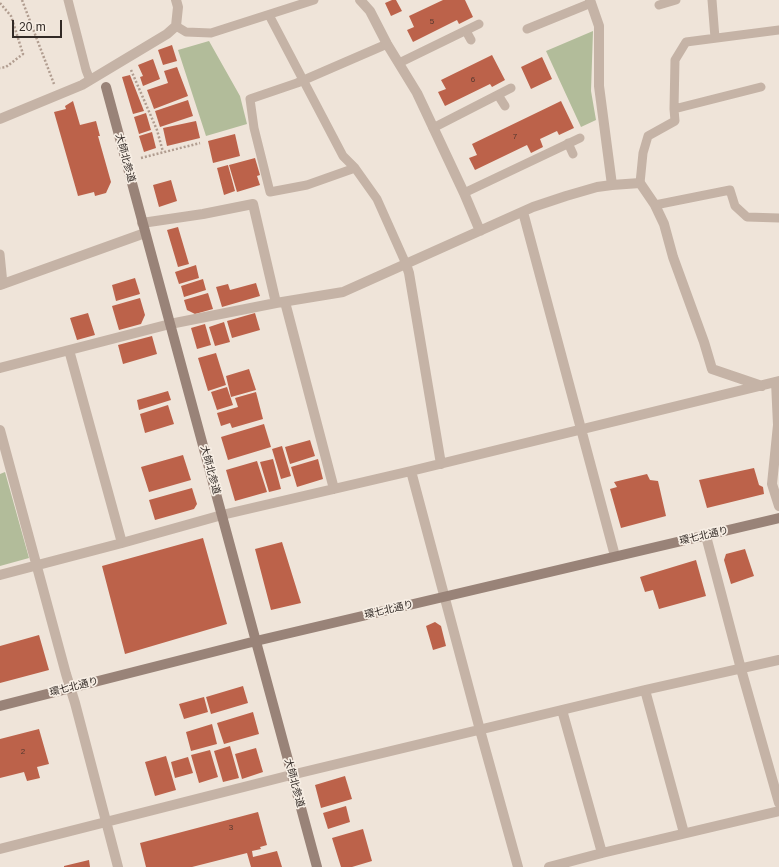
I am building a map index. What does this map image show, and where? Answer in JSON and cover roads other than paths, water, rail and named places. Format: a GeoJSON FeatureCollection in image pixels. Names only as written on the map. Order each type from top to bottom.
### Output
{"type":"FeatureCollection","features":[{"type":"Feature","properties":{"kind":"street"},"geometry":{"type":"LineString","coordinates":[[0,119],[59,95],[102,74],[167,34],[176,26],[178,7],[176,0]]}},
{"type":"Feature","properties":{"kind":"street"},"geometry":{"type":"LineString","coordinates":[[363,1],[417,93],[464,193],[480,231]]}},
{"type":"Feature","properties":{"kind":"street"},"geometry":{"type":"LineString","coordinates":[[591,2],[598,26],[598,86],[612,185]]}},
{"type":"Feature","properties":{"kind":"street","name":"大師北参道"},"geometry":{"type":"LineString","coordinates":[[102,74],[317,867]]}},
{"type":"Feature","properties":{"kind":"street"},"geometry":{"type":"LineString","coordinates":[[0,368],[170,324],[343,292],[533,207],[566,196],[612,185],[640,183],[655,205],[664,224],[673,257],[704,342],[712,369],[762,386]]}},
{"type":"Feature","properties":{"kind":"street"},"geometry":{"type":"LineString","coordinates":[[2,285],[144,228],[158,220],[204,214],[253,204],[334,489]]}},
{"type":"Feature","properties":{"kind":"street"},"geometry":{"type":"LineString","coordinates":[[523,212],[615,556]]}},
{"type":"Feature","properties":{"kind":"street"},"geometry":{"type":"LineString","coordinates":[[406,264],[441,464]]}},
{"type":"Feature","properties":{"kind":"street"},"geometry":{"type":"LineString","coordinates":[[69,350],[122,543]]}},
{"type":"Feature","properties":{"kind":"street"},"geometry":{"type":"LineString","coordinates":[[0,575],[222,515],[441,464],[778,381],[778,425],[772,484],[779,506]]}},
{"type":"Feature","properties":{"kind":"street"},"geometry":{"type":"LineString","coordinates":[[0,430],[71,688],[118,867]]}},
{"type":"Feature","properties":{"kind":"street"},"geometry":{"type":"LineString","coordinates":[[410,471],[518,867]]}},
{"type":"Feature","properties":{"kind":"street","name":"環七北通り"},"geometry":{"type":"LineString","coordinates":[[0,706],[256,641],[779,518]]}},
{"type":"Feature","properties":{"kind":"street"},"geometry":{"type":"LineString","coordinates":[[706,536],[741,669],[779,803]]}},
{"type":"Feature","properties":{"kind":"street"},"geometry":{"type":"LineString","coordinates":[[0,849],[291,775],[645,690],[779,660]]}},
{"type":"Feature","properties":{"kind":"street"},"geometry":{"type":"LineString","coordinates":[[645,690],[684,833]]}},
{"type":"Feature","properties":{"kind":"street"},"geometry":{"type":"LineString","coordinates":[[562,710],[602,853]]}},
{"type":"Feature","properties":{"kind":"street"},"geometry":{"type":"LineString","coordinates":[[549,867],[779,811]]}},
{"type":"Feature","properties":{"kind":"lane"},"geometry":{"type":"LineString","coordinates":[[68,0],[86,70],[90,80]]}},
{"type":"Feature","properties":{"kind":"lane"},"geometry":{"type":"LineString","coordinates":[[176,26],[186,32],[211,33],[314,0]]}},
{"type":"Feature","properties":{"kind":"lane"},"geometry":{"type":"LineString","coordinates":[[659,5],[676,0]]}},
{"type":"Feature","properties":{"kind":"lane"},"geometry":{"type":"LineString","coordinates":[[712,0],[715,38]]}},
{"type":"Feature","properties":{"kind":"lane"},"geometry":{"type":"LineString","coordinates":[[527,29],[591,2]]}},
{"type":"Feature","properties":{"kind":"lane"},"geometry":{"type":"LineString","coordinates":[[269,15],[344,156],[355,168],[377,199],[406,264]]}},
{"type":"Feature","properties":{"kind":"lane"},"geometry":{"type":"LineString","coordinates":[[399,63],[478,24]]}},
{"type":"Feature","properties":{"kind":"lane"},"geometry":{"type":"LineString","coordinates":[[466,30],[471,40]]}},
{"type":"Feature","properties":{"kind":"lane"},"geometry":{"type":"LineString","coordinates":[[640,183],[643,153],[648,136],[675,121],[675,60],[686,42],[779,30]]}},
{"type":"Feature","properties":{"kind":"lane"},"geometry":{"type":"LineString","coordinates":[[355,168],[307,185],[270,192],[254,128],[250,99],[304,80],[387,44]]}},
{"type":"Feature","properties":{"kind":"lane"},"geometry":{"type":"LineString","coordinates":[[674,109],[761,87]]}},
{"type":"Feature","properties":{"kind":"lane"},"geometry":{"type":"LineString","coordinates":[[433,128],[511,88]]}},
{"type":"Feature","properties":{"kind":"lane"},"geometry":{"type":"LineString","coordinates":[[498,95],[505,106]]}},
{"type":"Feature","properties":{"kind":"lane"},"geometry":{"type":"LineString","coordinates":[[464,193],[580,138]]}},
{"type":"Feature","properties":{"kind":"lane"},"geometry":{"type":"LineString","coordinates":[[568,143],[574,154]]}},
{"type":"Feature","properties":{"kind":"lane"},"geometry":{"type":"LineString","coordinates":[[655,205],[730,190],[735,206],[747,217],[779,218]]}},
{"type":"Feature","properties":{"kind":"lane"},"geometry":{"type":"LineString","coordinates":[[0,254],[2,285]]}}]}
